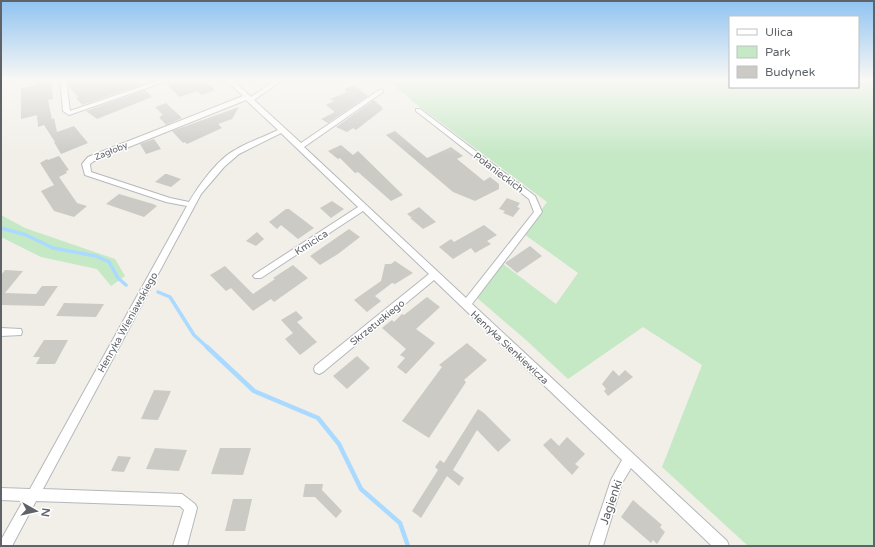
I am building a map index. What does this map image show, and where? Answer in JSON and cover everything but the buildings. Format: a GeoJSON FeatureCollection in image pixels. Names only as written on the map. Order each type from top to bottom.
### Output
{"type":"FeatureCollection","features":[{"type":"Feature","properties":{"kind":"street"},"geometry":{"type":"LineString","coordinates":[[65,105],[66,111],[69,113],[94,105]]}},
{"type":"Feature","properties":{"kind":"street","name":"Zagłoby"},"geometry":{"type":"LineString","coordinates":[[192,205],[169,200],[88,173],[86,164],[91,159],[231,105]]}},
{"type":"Feature","properties":{"kind":"street","name":"Henryka Sienkiewicza"},"geometry":{"type":"LineString","coordinates":[[255,105],[722,546]]}},
{"type":"Feature","properties":{"kind":"street"},"geometry":{"type":"LineString","coordinates":[[300,147],[360,105]]}},
{"type":"Feature","properties":{"kind":"street","name":"Połanieckich"},"geometry":{"type":"LineString","coordinates":[[418,110],[532,198],[538,212],[466,304]]}},
{"type":"Feature","properties":{"kind":"street","name":"Henryka Wieniawskiego"},"geometry":{"type":"LineString","coordinates":[[4,546],[198,193],[221,165],[236,152],[283,130]]}},
{"type":"Feature","properties":{"kind":"street","name":"Kmicica"},"geometry":{"type":"LineString","coordinates":[[258,276],[364,207]]}},
{"type":"Feature","properties":{"kind":"street","name":"Skrzetuskiego"},"geometry":{"type":"LineString","coordinates":[[319,369],[434,275]]}},
{"type":"Feature","properties":{"kind":"street"},"geometry":{"type":"LineString","coordinates":[[1,332],[16,332]]}},
{"type":"Feature","properties":{"kind":"street","name":"Jagienki"},"geometry":{"type":"LineString","coordinates":[[596,546],[617,480],[629,459]]}},
{"type":"Feature","properties":{"kind":"street"},"geometry":{"type":"LineString","coordinates":[[1,494],[182,500],[191,508],[180,546]]}},
{"type":"Feature","properties":{"kind":"green space"},"geometry":{"type":"Polygon","coordinates":[[[417,105],[874,105],[874,546],[748,546],[662,467],[702,365],[643,327],[568,379],[476,297],[503,264],[556,304],[578,273],[524,234],[547,202],[417,105]]]}},
{"type":"Feature","properties":{"kind":"green space"},"geometry":{"type":"Polygon","coordinates":[[[1,215],[25,228],[115,259],[125,276],[111,286],[97,269],[41,257],[1,237],[1,215]]]}},
{"type":"Feature","properties":{"kind":"waterway"},"geometry":{"type":"LineString","coordinates":[[1,228],[26,235],[53,248],[96,256],[109,262],[118,278],[126,285]]}},
{"type":"Feature","properties":{"kind":"waterway"},"geometry":{"type":"LineString","coordinates":[[158,292],[170,297],[194,335],[208,348]]}},
{"type":"Feature","properties":{"kind":"waterway"},"geometry":{"type":"LineString","coordinates":[[207,347],[254,391],[318,418],[339,444],[361,489],[400,523],[408,546]]}}]}
